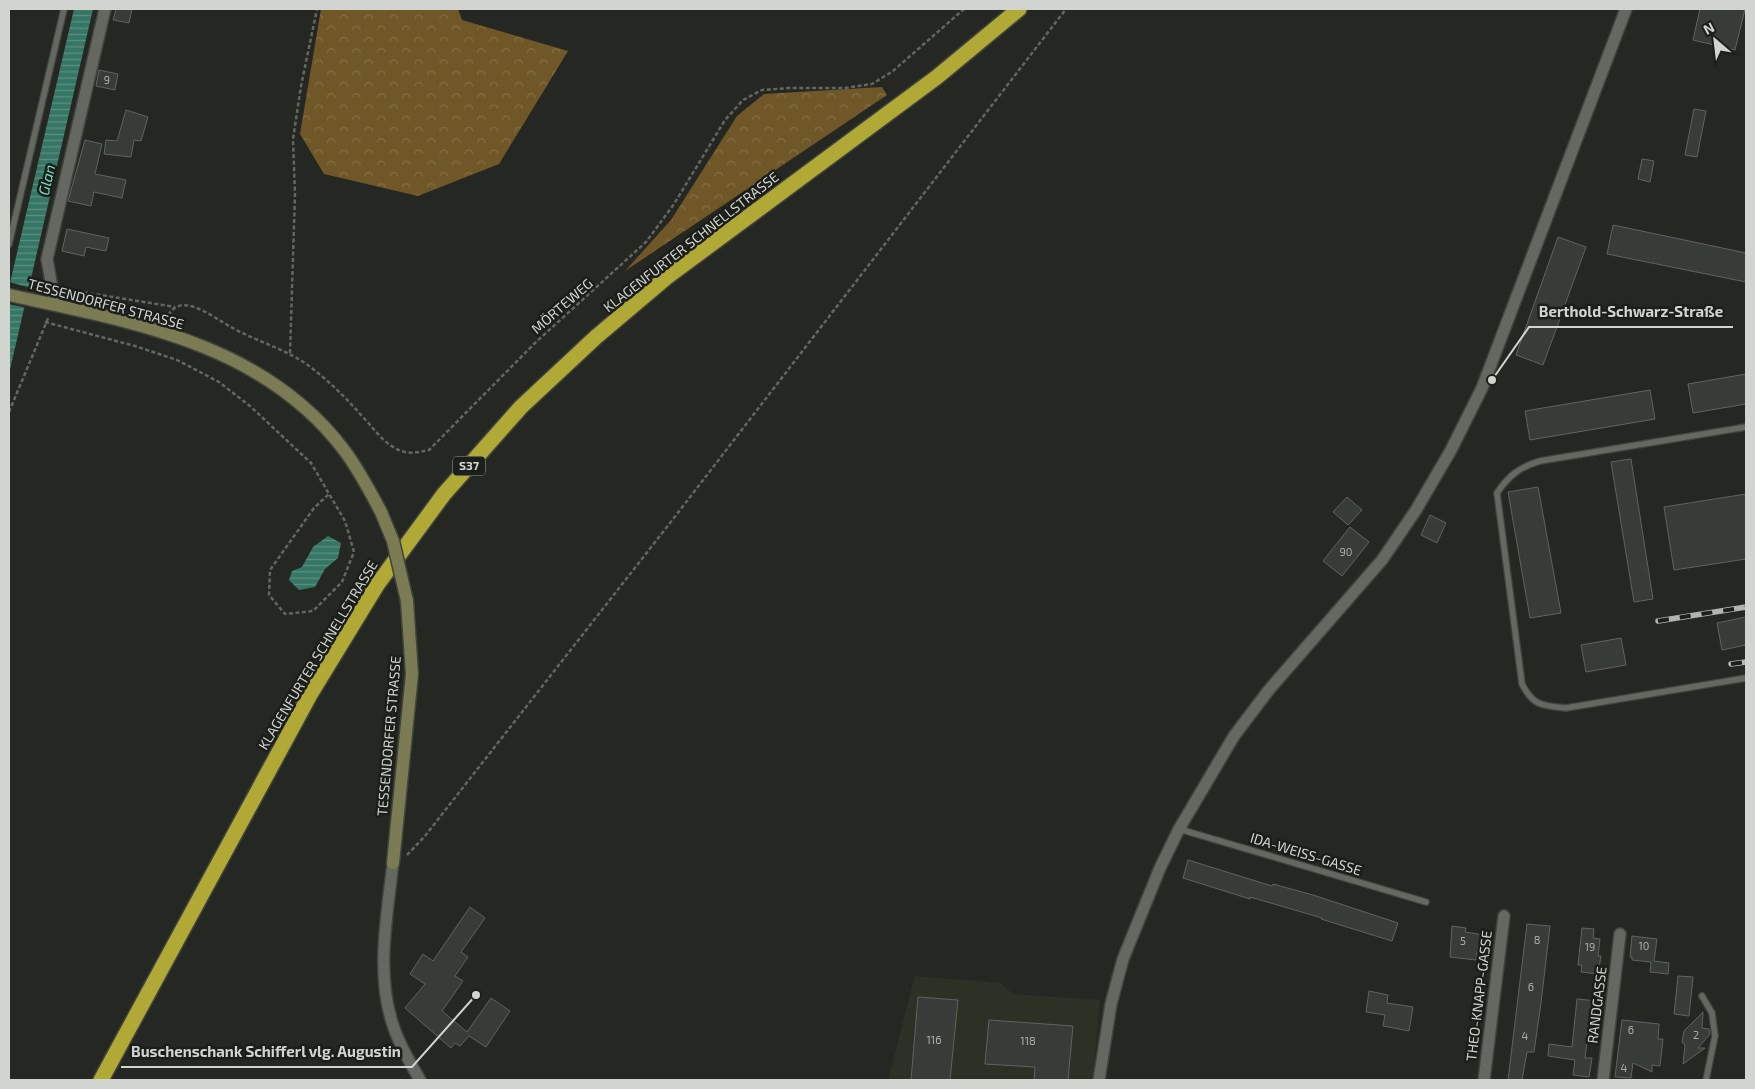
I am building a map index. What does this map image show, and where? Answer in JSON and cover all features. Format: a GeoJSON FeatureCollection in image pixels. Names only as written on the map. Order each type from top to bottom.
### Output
{"type":"FeatureCollection","features":[{"type":"Feature","properties":{"kind":"highway","name":"KLAGENFURTER SCHNELLSTRASSE"},"geometry":{"type":"LineString","coordinates":[[101,1080],[310,693],[377,585],[444,494],[521,407],[596,337],[667,277],[937,77],[1019,9]]}},
{"type":"Feature","properties":{"kind":"street"},"geometry":{"type":"LineString","coordinates":[[55,305],[47,259],[105,9]]}},
{"type":"Feature","properties":{"kind":"street"},"geometry":{"type":"LineString","coordinates":[[1099,1080],[1111,1004],[1124,959],[1142,909],[1179,829],[1234,736],[1268,691],[1382,560],[1416,510],[1451,450],[1482,388],[1626,9]]}},
{"type":"Feature","properties":{"kind":"street","name":"TESSENDORFER STRASSE"},"geometry":{"type":"LineString","coordinates":[[9,294],[162,332],[224,354],[281,388],[321,424],[344,449],[381,512],[393,541],[407,601],[412,674],[384,954],[386,1000],[393,1028],[420,1080]]}},
{"type":"Feature","properties":{"kind":"street","name":"THEO-KNAPP-GASSE"},"geometry":{"type":"LineString","coordinates":[[1484,1080],[1504,916]]}},
{"type":"Feature","properties":{"kind":"street","name":"RANDGASSE"},"geometry":{"type":"LineString","coordinates":[[1603,1080],[1620,934]]}},
{"type":"Feature","properties":{"kind":"lane"},"geometry":{"type":"LineString","coordinates":[[9,244],[64,9]]}},
{"type":"Feature","properties":{"kind":"lane"},"geometry":{"type":"LineString","coordinates":[[1746,427],[1540,461],[1521,467],[1507,478],[1497,493],[1522,684],[1529,698],[1543,706],[1566,708],[1746,678]]}},
{"type":"Feature","properties":{"kind":"lane","name":"IDA-WEISS-GASSE"},"geometry":{"type":"LineString","coordinates":[[1179,829],[1426,902]]}},
{"type":"Feature","properties":{"kind":"lane"},"geometry":{"type":"LineString","coordinates":[[1702,996],[1712,1013],[1715,1036],[1706,1080]]}},
{"type":"Feature","properties":{"kind":"path"},"geometry":{"type":"LineString","coordinates":[[290,352],[295,194],[293,139],[301,86],[317,9]]}},
{"type":"Feature","properties":{"kind":"path","name":"MÖRTEWEG"},"geometry":{"type":"LineString","coordinates":[[55,305],[70,290],[175,307],[187,305],[200,308],[233,328],[290,352],[342,393],[381,438],[394,448],[411,454],[429,450],[535,343],[646,242],[674,204],[725,120],[744,100],[762,90],[845,88],[872,84],[893,71],[964,9]]}},
{"type":"Feature","properties":{"kind":"path"},"geometry":{"type":"LineString","coordinates":[[393,863],[401,861],[431,829],[670,523],[1066,9]]}},
{"type":"Feature","properties":{"kind":"path"},"geometry":{"type":"LineString","coordinates":[[9,412],[45,322],[55,305]]}},
{"type":"Feature","properties":{"kind":"path"},"geometry":{"type":"LineString","coordinates":[[162,332],[168,315],[175,307]]}},
{"type":"Feature","properties":{"kind":"path"},"geometry":{"type":"LineString","coordinates":[[45,322],[136,346],[177,360],[219,382],[250,406],[305,457],[330,493],[345,521],[354,552],[342,582],[314,611],[285,614],[269,595],[270,570],[314,508],[330,493]]}},
{"type":"Feature","properties":{"kind":"shaded area"},"geometry":{"type":"Polygon","coordinates":[[[915,976],[1000,983],[1013,994],[1100,1000],[1093,1080],[888,1080],[915,976]]]}},
{"type":"Feature","properties":{"kind":"green space"},"geometry":{"type":"Polygon","coordinates":[[[321,9],[458,9],[462,20],[568,51],[499,164],[418,196],[324,174],[300,134],[321,9]]]}},
{"type":"Feature","properties":{"kind":"green space"},"geometry":{"type":"Polygon","coordinates":[[[882,87],[887,95],[625,271],[671,220],[737,116],[764,94],[882,87]]]}},
{"type":"Feature","properties":{"kind":"water","name":"Glan"},"geometry":{"type":"Polygon","coordinates":[[[74,9],[93,9],[9,374],[9,287],[74,9]]]}},
{"type":"Feature","properties":{"kind":"water"},"geometry":{"type":"Polygon","coordinates":[[[328,536],[341,543],[338,558],[325,569],[315,587],[299,590],[289,580],[292,571],[302,567],[313,547],[328,536]]]}},
{"type":"Feature","properties":{"kind":"pier"},"geometry":{"type":"Polygon","coordinates":[[[9,282],[31,288],[27,308],[9,304],[9,282]]]}},
{"type":"Feature","properties":{"kind":"building"},"geometry":{"type":"Polygon","coordinates":[[[116,9],[132,9],[129,23],[113,20],[116,9]]]}},
{"type":"Feature","properties":{"kind":"building"},"geometry":{"type":"Polygon","coordinates":[[[1700,9],[1745,9],[1735,50],[1693,40],[1700,9]]]}},
{"type":"Feature","properties":{"kind":"building"},"geometry":{"type":"Polygon","coordinates":[[[99,70],[118,74],[115,90],[96,86],[99,70]]]}},
{"type":"Feature","properties":{"kind":"building"},"geometry":{"type":"Polygon","coordinates":[[[1694,109],[1706,111],[1697,157],[1685,155],[1694,109]]]}},
{"type":"Feature","properties":{"kind":"building"},"geometry":{"type":"Polygon","coordinates":[[[126,110],[148,117],[141,141],[134,140],[131,157],[104,154],[106,140],[117,141],[126,110]]]}},
{"type":"Feature","properties":{"kind":"building"},"geometry":{"type":"Polygon","coordinates":[[[85,140],[102,144],[95,174],[126,180],[122,198],[94,192],[91,206],[68,201],[85,140]]]}},
{"type":"Feature","properties":{"kind":"building"},"geometry":{"type":"Polygon","coordinates":[[[1642,159],[1654,161],[1650,182],[1638,179],[1642,159]]]}},
{"type":"Feature","properties":{"kind":"building"},"geometry":{"type":"Polygon","coordinates":[[[1613,225],[1746,253],[1746,282],[1607,254],[1613,225]]]}},
{"type":"Feature","properties":{"kind":"building"},"geometry":{"type":"Polygon","coordinates":[[[67,229],[109,238],[106,251],[86,247],[84,256],[62,251],[67,229]]]}},
{"type":"Feature","properties":{"kind":"building"},"geometry":{"type":"Polygon","coordinates":[[[1558,237],[1586,247],[1543,365],[1516,355],[1558,237]]]}},
{"type":"Feature","properties":{"kind":"building"},"geometry":{"type":"Polygon","coordinates":[[[1746,374],[1746,404],[1693,413],[1688,384],[1746,374]]]}},
{"type":"Feature","properties":{"kind":"building"},"geometry":{"type":"Polygon","coordinates":[[[1650,390],[1655,419],[1530,440],[1525,411],[1650,390]]]}},
{"type":"Feature","properties":{"kind":"building"},"geometry":{"type":"Polygon","coordinates":[[[1631,459],[1653,599],[1634,602],[1611,462],[1631,459]]]}},
{"type":"Feature","properties":{"kind":"building"},"geometry":{"type":"Polygon","coordinates":[[[1538,487],[1561,613],[1530,618],[1508,492],[1538,487]]]}},
{"type":"Feature","properties":{"kind":"building"},"geometry":{"type":"Polygon","coordinates":[[[1746,494],[1746,559],[1674,570],[1664,507],[1746,494]]]}},
{"type":"Feature","properties":{"kind":"building"},"geometry":{"type":"Polygon","coordinates":[[[1347,497],[1362,510],[1348,525],[1333,512],[1347,497]]]}},
{"type":"Feature","properties":{"kind":"building"},"geometry":{"type":"Polygon","coordinates":[[[1430,515],[1446,523],[1437,543],[1421,535],[1430,515]]]}},
{"type":"Feature","properties":{"kind":"building"},"geometry":{"type":"Polygon","coordinates":[[[1350,527],[1369,542],[1342,576],[1323,561],[1350,527]]]}},
{"type":"Feature","properties":{"kind":"building"},"geometry":{"type":"Polygon","coordinates":[[[1746,617],[1746,645],[1722,650],[1717,623],[1746,617]]]}},
{"type":"Feature","properties":{"kind":"building"},"geometry":{"type":"Polygon","coordinates":[[[1621,638],[1626,665],[1586,672],[1581,645],[1621,638]]]}},
{"type":"Feature","properties":{"kind":"building"},"geometry":{"type":"Polygon","coordinates":[[[1188,860],[1272,886],[1273,884],[1313,895],[1398,923],[1392,941],[1322,918],[1250,897],[1250,899],[1183,878],[1188,860]]]}},
{"type":"Feature","properties":{"kind":"building"},"geometry":{"type":"Polygon","coordinates":[[[470,907],[485,918],[461,952],[468,957],[455,976],[463,981],[442,1011],[467,1032],[491,998],[510,1011],[486,1047],[469,1036],[460,1046],[455,1043],[451,1048],[405,1008],[425,984],[410,974],[423,954],[433,961],[470,907]]]}},
{"type":"Feature","properties":{"kind":"building"},"geometry":{"type":"Polygon","coordinates":[[[1527,924],[1550,926],[1541,1003],[1534,1052],[1527,1052],[1522,1080],[1508,1080],[1527,924]]]}},
{"type":"Feature","properties":{"kind":"building"},"geometry":{"type":"Polygon","coordinates":[[[1452,926],[1466,928],[1465,932],[1490,936],[1488,947],[1478,946],[1476,960],[1450,957],[1452,926]]]}},
{"type":"Feature","properties":{"kind":"building"},"geometry":{"type":"Polygon","coordinates":[[[1582,928],[1594,929],[1593,938],[1600,939],[1598,956],[1601,956],[1598,974],[1581,972],[1582,965],[1578,965],[1582,928]]]}},
{"type":"Feature","properties":{"kind":"building"},"geometry":{"type":"Polygon","coordinates":[[[1632,936],[1657,939],[1654,961],[1669,963],[1668,974],[1650,972],[1651,962],[1632,960],[1632,957],[1630,957],[1632,936]]]}},
{"type":"Feature","properties":{"kind":"building"},"geometry":{"type":"Polygon","coordinates":[[[1678,976],[1693,977],[1689,1016],[1674,1014],[1678,976]]]}},
{"type":"Feature","properties":{"kind":"building"},"geometry":{"type":"Polygon","coordinates":[[[1369,991],[1388,995],[1387,1003],[1413,1007],[1409,1031],[1383,1026],[1385,1015],[1366,1012],[1369,991]]]}},
{"type":"Feature","properties":{"kind":"building"},"geometry":{"type":"Polygon","coordinates":[[[918,997],[958,1000],[950,1080],[911,1080],[918,997]]]}},
{"type":"Feature","properties":{"kind":"building"},"geometry":{"type":"Polygon","coordinates":[[[1577,999],[1598,1001],[1594,1033],[1588,1033],[1585,1058],[1592,1058],[1589,1077],[1573,1075],[1575,1060],[1548,1056],[1549,1044],[1572,1047],[1577,999]]]}},
{"type":"Feature","properties":{"kind":"building"},"geometry":{"type":"Polygon","coordinates":[[[1703,1012],[1702,1028],[1709,1029],[1710,1034],[1698,1048],[1705,1048],[1683,1064],[1685,1045],[1682,1042],[1684,1031],[1703,1012]]]}},
{"type":"Feature","properties":{"kind":"building"},"geometry":{"type":"Polygon","coordinates":[[[989,1020],[1073,1026],[1068,1080],[1034,1080],[1035,1067],[985,1064],[989,1020]]]}},
{"type":"Feature","properties":{"kind":"building"},"geometry":{"type":"Polygon","coordinates":[[[1622,1020],[1659,1024],[1658,1039],[1663,1039],[1660,1066],[1652,1065],[1652,1072],[1633,1063],[1631,1078],[1615,1077],[1622,1020]]]}},
{"type":"Feature","properties":{"kind":"railway"},"geometry":{"type":"LineString","coordinates":[[1658,621],[1746,607]]}},
{"type":"Feature","properties":{"kind":"railway"},"geometry":{"type":"LineString","coordinates":[[1731,664],[1746,662]]}},
{"type":"Feature","properties":{"kind":"place","name":"Berthold-Schwarz-Straße"},"geometry":{"type":"Point","coordinates":[1492,380]}},
{"type":"Feature","properties":{"kind":"place","name":"Buschenschank Schifferl vlg. Augustin"},"geometry":{"type":"Point","coordinates":[476,995]}}]}
